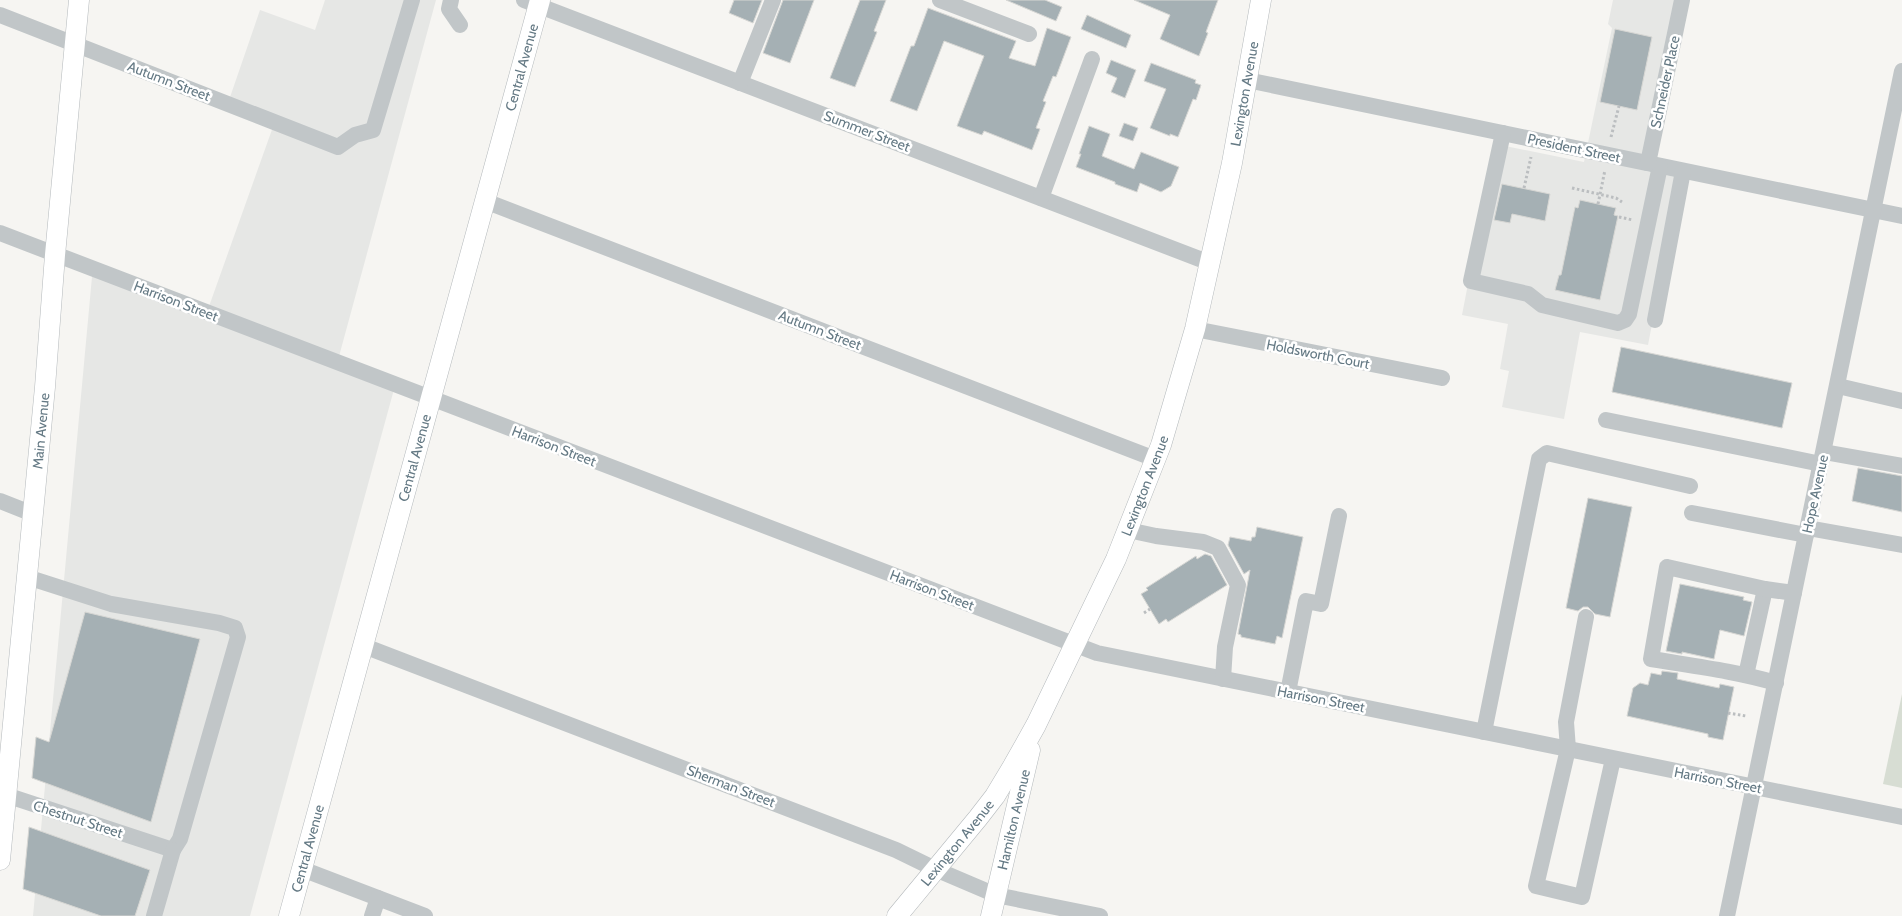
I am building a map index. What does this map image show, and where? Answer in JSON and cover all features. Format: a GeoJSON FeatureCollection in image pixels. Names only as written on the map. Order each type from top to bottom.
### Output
{"type":"FeatureCollection","features":[{"type":"Feature","properties":{"kind":"main road","name":"Main Avenue"},"geometry":{"type":"LineString","coordinates":[[0,860],[3,794],[27,577],[79,0]]}},
{"type":"Feature","properties":{"kind":"main road","name":"Lexington Avenue"},"geometry":{"type":"LineString","coordinates":[[897,916],[995,796],[1036,725],[1116,559],[1128,530],[1161,445],[1195,329],[1232,163],[1261,0]]}},
{"type":"Feature","properties":{"kind":"main road","name":"Central Avenue"},"geometry":{"type":"LineString","coordinates":[[289,916],[485,201],[534,2]]}},
{"type":"Feature","properties":{"kind":"main road","name":"Hamilton Avenue"},"geometry":{"type":"LineString","coordinates":[[991,916],[1036,725]]}},
{"type":"Feature","properties":{"kind":"street","name":"Autumn Street"},"geometry":{"type":"LineString","coordinates":[[0,15],[338,147],[355,135],[373,130],[412,0]]}},
{"type":"Feature","properties":{"kind":"street"},"geometry":{"type":"LineString","coordinates":[[451,0],[448,9],[460,25]]}},
{"type":"Feature","properties":{"kind":"street"},"geometry":{"type":"LineString","coordinates":[[740,83],[773,0]]}},
{"type":"Feature","properties":{"kind":"street"},"geometry":{"type":"LineString","coordinates":[[940,0],[1029,34]]}},
{"type":"Feature","properties":{"kind":"street","name":"Schneider Place"},"geometry":{"type":"LineString","coordinates":[[1503,133],[1471,281],[1528,294],[1542,305],[1618,323],[1625,320],[1629,314],[1682,0]]}},
{"type":"Feature","properties":{"kind":"street","name":"Summer Street"},"geometry":{"type":"LineString","coordinates":[[534,2],[1210,263]]}},
{"type":"Feature","properties":{"kind":"street"},"geometry":{"type":"LineString","coordinates":[[1041,198],[1092,59]]}},
{"type":"Feature","properties":{"kind":"street","name":"Hope Avenue"},"geometry":{"type":"LineString","coordinates":[[1727,916],[1902,71]]}},
{"type":"Feature","properties":{"kind":"street","name":"President Street"},"geometry":{"type":"LineString","coordinates":[[1247,80],[1902,216]]}},
{"type":"Feature","properties":{"kind":"street"},"geometry":{"type":"LineString","coordinates":[[1655,320],[1683,170]]}},
{"type":"Feature","properties":{"kind":"street","name":"Autumn Street"},"geometry":{"type":"LineString","coordinates":[[485,201],[1155,459]]}},
{"type":"Feature","properties":{"kind":"street","name":"Harrison Street"},"geometry":{"type":"LineString","coordinates":[[0,234],[1098,653],[1902,818]]}},
{"type":"Feature","properties":{"kind":"street","name":"Holdsworth Court"},"geometry":{"type":"LineString","coordinates":[[1195,329],[1442,378]]}},
{"type":"Feature","properties":{"kind":"street"},"geometry":{"type":"LineString","coordinates":[[1838,386],[1902,401]]}},
{"type":"Feature","properties":{"kind":"street"},"geometry":{"type":"LineString","coordinates":[[1606,420],[1822,458],[1902,466]]}},
{"type":"Feature","properties":{"kind":"street"},"geometry":{"type":"LineString","coordinates":[[1484,732],[1539,459],[1547,453],[1690,486]]}},
{"type":"Feature","properties":{"kind":"street"},"geometry":{"type":"LineString","coordinates":[[0,501],[33,514]]}},
{"type":"Feature","properties":{"kind":"street"},"geometry":{"type":"LineString","coordinates":[[1692,513],[1902,545]]}},
{"type":"Feature","properties":{"kind":"street"},"geometry":{"type":"LineString","coordinates":[[1288,692],[1306,601],[1321,604],[1339,516]]}},
{"type":"Feature","properties":{"kind":"street"},"geometry":{"type":"LineString","coordinates":[[1128,530],[1156,536],[1203,542],[1218,548],[1238,585],[1225,647],[1223,679]]}},
{"type":"Feature","properties":{"kind":"street"},"geometry":{"type":"LineString","coordinates":[[1776,683],[1746,675],[1651,659],[1667,567],[1765,589],[1794,593]]}},
{"type":"Feature","properties":{"kind":"street"},"geometry":{"type":"LineString","coordinates":[[27,577],[111,604],[219,623],[235,628],[238,637],[221,698],[180,839],[173,850],[154,916]]}},
{"type":"Feature","properties":{"kind":"street"},"geometry":{"type":"LineString","coordinates":[[1746,675],[1765,589]]}},
{"type":"Feature","properties":{"kind":"street"},"geometry":{"type":"LineString","coordinates":[[1586,617],[1566,722],[1568,749],[1536,886],[1582,897],[1614,759]]}},
{"type":"Feature","properties":{"kind":"street","name":"Sherman Street"},"geometry":{"type":"LineString","coordinates":[[364,646],[896,850],[996,895],[1100,916]]}},
{"type":"Feature","properties":{"kind":"street","name":"Chestnut Street"},"geometry":{"type":"LineString","coordinates":[[3,794],[173,850]]}},
{"type":"Feature","properties":{"kind":"street"},"geometry":{"type":"LineString","coordinates":[[302,868],[424,916]]}},
{"type":"Feature","properties":{"kind":"street"},"geometry":{"type":"LineString","coordinates":[[372,916],[378,898]]}},
{"type":"Feature","properties":{"kind":"path"},"geometry":{"type":"LineString","coordinates":[[1611,137],[1619,106]]}},
{"type":"Feature","properties":{"kind":"path"},"geometry":{"type":"LineString","coordinates":[[1524,188],[1531,157]]}},
{"type":"Feature","properties":{"kind":"path"},"geometry":{"type":"LineString","coordinates":[[1598,204],[1605,167]]}},
{"type":"Feature","properties":{"kind":"path"},"geometry":{"type":"LineString","coordinates":[[1572,188],[1616,198],[1622,202]]}},
{"type":"Feature","properties":{"kind":"path"},"geometry":{"type":"LineString","coordinates":[[1144,613],[1150,609]]}},
{"type":"Feature","properties":{"kind":"path"},"geometry":{"type":"LineString","coordinates":[[1728,713],[1746,716]]}},
{"type":"Feature","properties":{"kind":"shaded area"},"geometry":{"type":"Polygon","coordinates":[[[325,0],[436,0],[338,360],[396,382],[250,916],[33,916],[93,266],[207,312],[274,124],[228,103],[260,10],[315,30],[325,0]]]}},
{"type":"Feature","properties":{"kind":"shaded area"},"geometry":{"type":"Polygon","coordinates":[[[1613,0],[1677,0],[1645,171],[1680,178],[1648,345],[1580,332],[1564,419],[1502,407],[1509,371],[1500,369],[1508,324],[1462,315],[1495,144],[1584,162],[1612,28],[1608,24],[1613,0]]]}},
{"type":"Feature","properties":{"kind":"shaded area"},"geometry":{"type":"Polygon","coordinates":[[[1902,694],[1902,788],[1883,784],[1902,694]]]}},
{"type":"Feature","properties":{"kind":"building"},"geometry":{"type":"Polygon","coordinates":[[[734,0],[762,0],[753,23],[729,13],[734,0]]]}},
{"type":"Feature","properties":{"kind":"building"},"geometry":{"type":"Polygon","coordinates":[[[783,0],[814,0],[790,63],[763,53],[783,0]]]}},
{"type":"Feature","properties":{"kind":"building"},"geometry":{"type":"Polygon","coordinates":[[[860,0],[886,0],[874,31],[877,32],[855,87],[830,78],[860,0]]]}},
{"type":"Feature","properties":{"kind":"building"},"geometry":{"type":"Polygon","coordinates":[[[1006,0],[1045,0],[1062,7],[1056,21],[1006,0]]]}},
{"type":"Feature","properties":{"kind":"building"},"geometry":{"type":"Polygon","coordinates":[[[1134,0],[1218,0],[1199,56],[1160,39],[1170,15],[1134,0]]]}},
{"type":"Feature","properties":{"kind":"building"},"geometry":{"type":"Polygon","coordinates":[[[928,8],[1016,41],[1009,58],[1035,66],[1047,28],[1071,37],[1056,77],[1053,76],[1043,101],[1046,102],[1036,128],[1040,129],[1032,150],[984,131],[982,135],[957,126],[984,56],[944,41],[917,111],[890,101],[928,8]]]}},
{"type":"Feature","properties":{"kind":"building"},"geometry":{"type":"Polygon","coordinates":[[[1087,15],[1131,35],[1126,48],[1081,29],[1087,15]]]}},
{"type":"Feature","properties":{"kind":"building"},"geometry":{"type":"Polygon","coordinates":[[[1615,29],[1652,37],[1637,110],[1600,102],[1615,29]]]}},
{"type":"Feature","properties":{"kind":"building"},"geometry":{"type":"Polygon","coordinates":[[[1111,60],[1136,70],[1125,98],[1111,92],[1117,78],[1106,73],[1111,60]]]}},
{"type":"Feature","properties":{"kind":"building"},"geometry":{"type":"Polygon","coordinates":[[[1151,63],[1196,80],[1195,83],[1201,85],[1196,100],[1193,99],[1178,137],[1150,128],[1166,89],[1144,81],[1151,63]]]}},
{"type":"Feature","properties":{"kind":"building"},"geometry":{"type":"Polygon","coordinates":[[[1124,123],[1138,128],[1133,141],[1119,136],[1124,123]]]}},
{"type":"Feature","properties":{"kind":"building"},"geometry":{"type":"Polygon","coordinates":[[[1089,126],[1110,134],[1102,156],[1134,169],[1141,152],[1179,167],[1171,186],[1161,192],[1140,183],[1137,192],[1076,167],[1089,126]]]}},
{"type":"Feature","properties":{"kind":"building"},"geometry":{"type":"Polygon","coordinates":[[[1502,184],[1550,194],[1545,221],[1512,214],[1510,223],[1494,220],[1502,184]]]}},
{"type":"Feature","properties":{"kind":"building"},"geometry":{"type":"Polygon","coordinates":[[[1580,200],[1616,208],[1614,215],[1618,216],[1600,300],[1555,290],[1559,275],[1561,275],[1575,207],[1578,208],[1580,200]]]}},
{"type":"Feature","properties":{"kind":"building"},"geometry":{"type":"Polygon","coordinates":[[[1621,347],[1792,383],[1782,428],[1612,392],[1621,347]]]}},
{"type":"Feature","properties":{"kind":"building"},"geometry":{"type":"Polygon","coordinates":[[[1858,468],[1902,476],[1902,512],[1852,501],[1858,468]]]}},
{"type":"Feature","properties":{"kind":"building"},"geometry":{"type":"Polygon","coordinates":[[[1588,498],[1632,507],[1610,617],[1595,614],[1588,607],[1583,607],[1578,611],[1566,608],[1588,498]]]}},
{"type":"Feature","properties":{"kind":"building"},"geometry":{"type":"Polygon","coordinates":[[[1257,527],[1303,537],[1282,638],[1277,636],[1275,644],[1241,637],[1238,634],[1250,570],[1244,574],[1228,545],[1230,537],[1251,541],[1252,537],[1255,537],[1257,527]]]}},
{"type":"Feature","properties":{"kind":"building"},"geometry":{"type":"Polygon","coordinates":[[[1205,554],[1211,556],[1227,585],[1168,622],[1166,619],[1159,624],[1141,594],[1148,590],[1146,588],[1196,556],[1197,559],[1205,554]]]}},
{"type":"Feature","properties":{"kind":"building"},"geometry":{"type":"Polygon","coordinates":[[[1680,584],[1744,597],[1743,600],[1752,602],[1744,636],[1720,630],[1714,659],[1682,652],[1682,654],[1666,651],[1680,584]]]}},
{"type":"Feature","properties":{"kind":"building"},"geometry":{"type":"Polygon","coordinates":[[[85,612],[200,639],[151,822],[32,778],[36,737],[49,742],[85,612]]]}},
{"type":"Feature","properties":{"kind":"building"},"geometry":{"type":"Polygon","coordinates":[[[1662,671],[1678,673],[1677,679],[1719,688],[1720,684],[1734,687],[1723,740],[1708,737],[1708,734],[1627,716],[1633,688],[1640,683],[1648,685],[1651,673],[1661,675],[1662,671]]]}},
{"type":"Feature","properties":{"kind":"building"},"geometry":{"type":"Polygon","coordinates":[[[29,827],[150,870],[135,916],[101,916],[23,889],[29,827]]]}}]}
